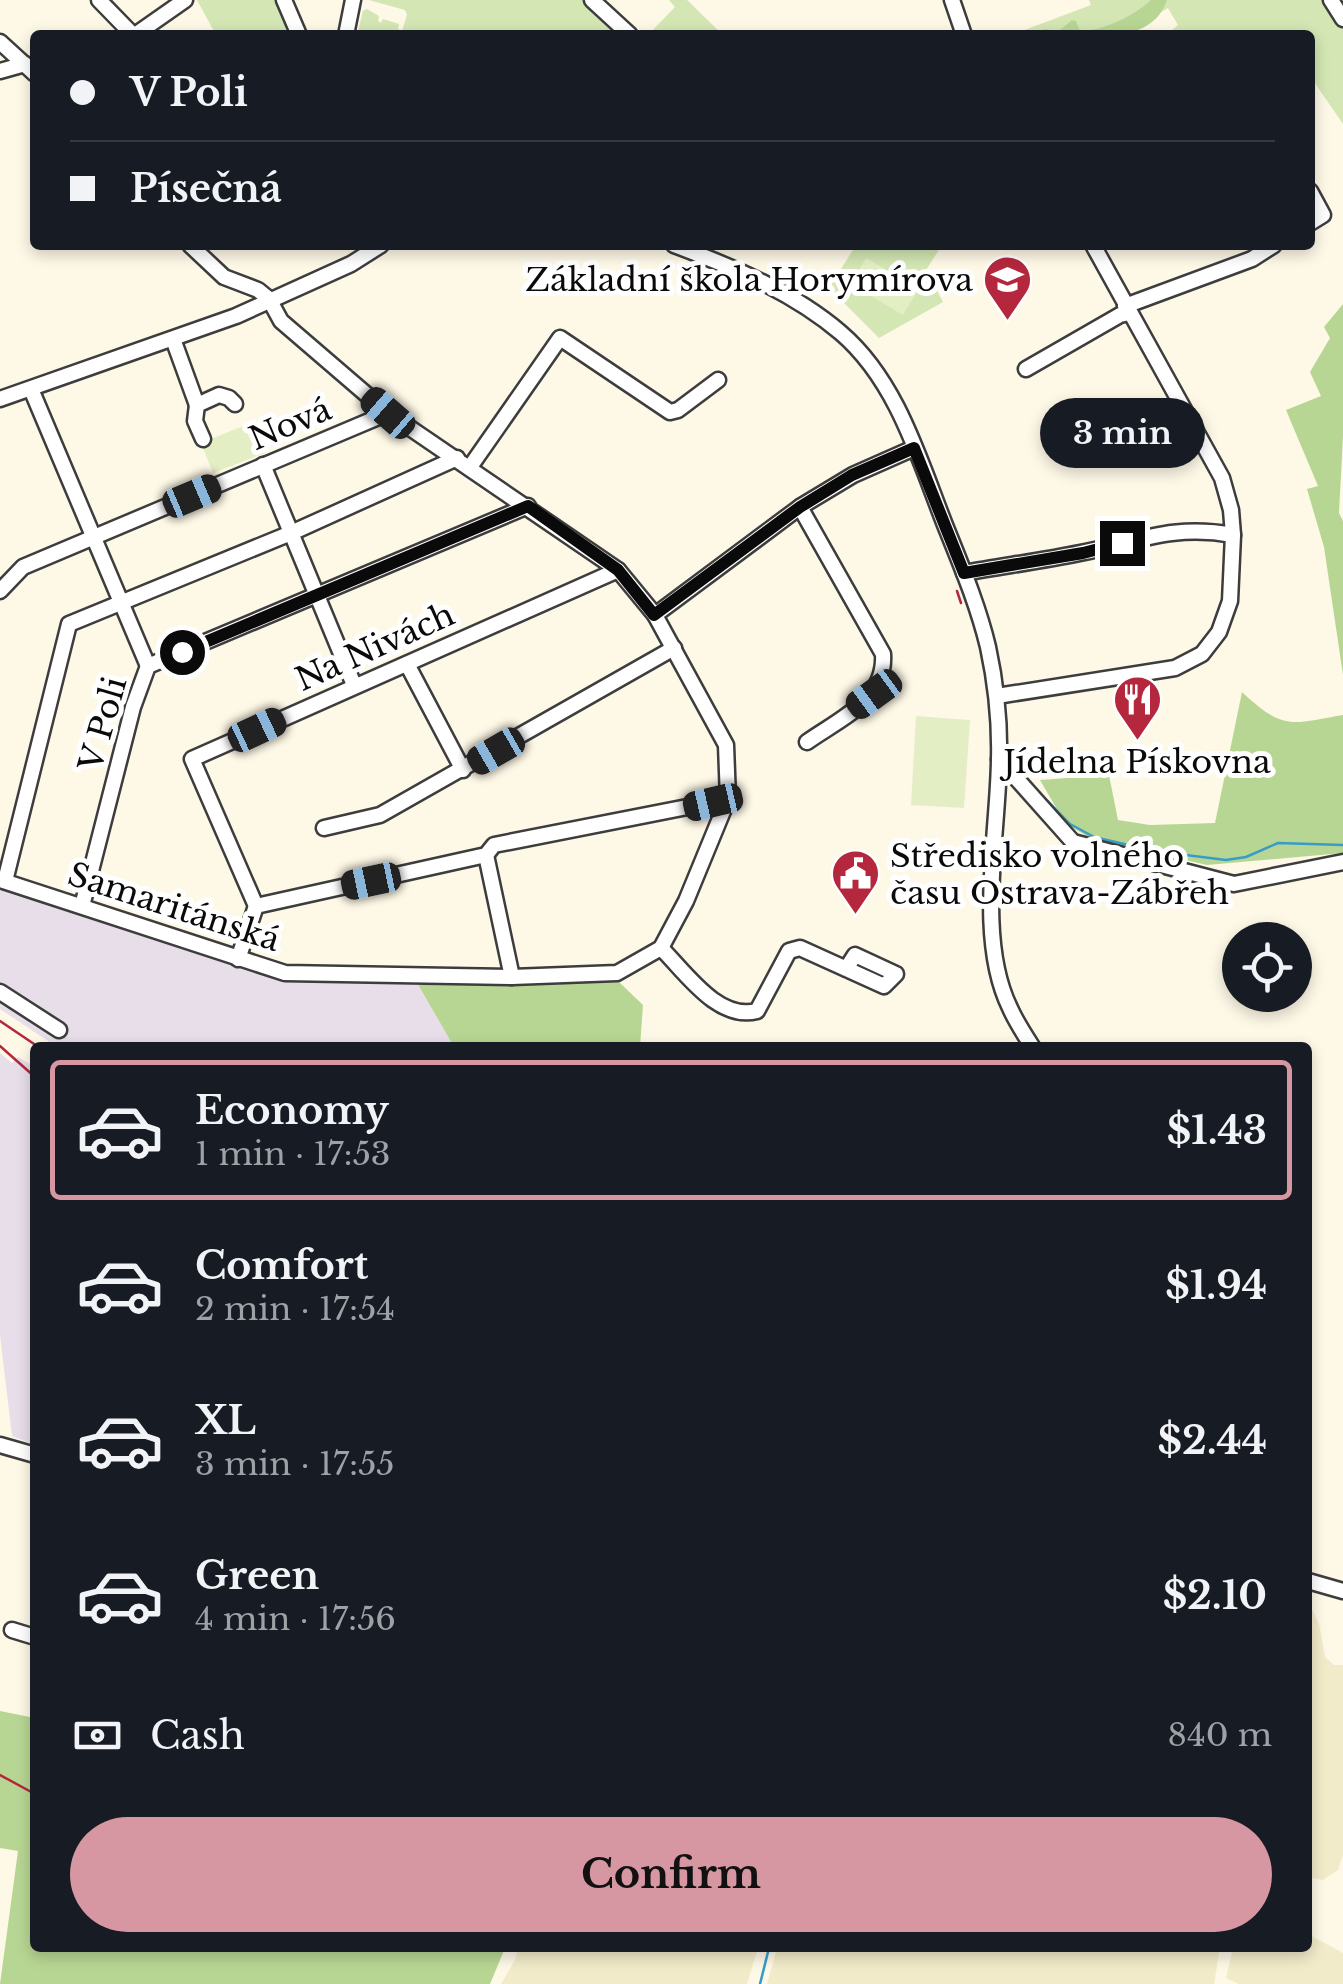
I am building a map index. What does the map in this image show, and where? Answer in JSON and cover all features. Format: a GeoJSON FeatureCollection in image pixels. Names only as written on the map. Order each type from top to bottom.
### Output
{"type":"FeatureCollection","features":[{"type":"Feature","properties":{"kind":"street"},"geometry":{"type":"LineString","coordinates":[[99,0],[129,30]]}},
{"type":"Feature","properties":{"kind":"street"},"geometry":{"type":"LineString","coordinates":[[141,30],[185,0]]}},
{"type":"Feature","properties":{"kind":"street"},"geometry":{"type":"LineString","coordinates":[[284,0],[297,30]]}},
{"type":"Feature","properties":{"kind":"street"},"geometry":{"type":"LineString","coordinates":[[347,30],[353,0]]}},
{"type":"Feature","properties":{"kind":"street"},"geometry":{"type":"LineString","coordinates":[[592,0],[626,30]]}},
{"type":"Feature","properties":{"kind":"street"},"geometry":{"type":"LineString","coordinates":[[952,0],[957,30]]}},
{"type":"Feature","properties":{"kind":"street"},"geometry":{"type":"LineString","coordinates":[[1331,0],[1343,18]]}},
{"type":"Feature","properties":{"kind":"street"},"geometry":{"type":"LineString","coordinates":[[0,42],[30,69]]}},
{"type":"Feature","properties":{"kind":"street"},"geometry":{"type":"LineString","coordinates":[[0,72],[30,69]]}},
{"type":"Feature","properties":{"kind":"street"},"geometry":{"type":"LineString","coordinates":[[1315,200],[1323,215],[1315,220]]}},
{"type":"Feature","properties":{"kind":"street"},"geometry":{"type":"LineString","coordinates":[[195,250],[224,277],[258,290],[282,321],[388,413],[618,570],[654,615],[726,745],[728,799],[686,901],[661,948],[717,1004],[746,1014],[758,1011],[788,951],[800,948],[846,969],[855,956],[896,974],[884,986]]}},
{"type":"Feature","properties":{"kind":"street"},"geometry":{"type":"LineString","coordinates":[[0,400],[239,315],[373,250]]}},
{"type":"Feature","properties":{"kind":"street"},"geometry":{"type":"LineString","coordinates":[[688,250],[731,266],[782,293],[843,335],[879,375],[914,448],[964,573],[987,644],[996,696],[1000,760],[993,902],[995,954],[1008,1006],[1029,1042]]}},
{"type":"Feature","properties":{"kind":"street"},"geometry":{"type":"LineString","coordinates":[[996,696],[1174,668],[1202,654],[1219,632],[1230,602],[1233,535],[1222,478],[1096,250]]}},
{"type":"Feature","properties":{"kind":"street"},"geometry":{"type":"LineString","coordinates":[[1026,369],[1127,309],[1266,250]]}},
{"type":"Feature","properties":{"kind":"street"},"geometry":{"type":"LineString","coordinates":[[2,881],[69,624],[463,462],[560,338],[670,412],[718,380]]}},
{"type":"Feature","properties":{"kind":"street"},"geometry":{"type":"LineString","coordinates":[[173,339],[198,406],[195,421],[203,439]]}},
{"type":"Feature","properties":{"kind":"street"},"geometry":{"type":"LineString","coordinates":[[31,388],[148,666]]}},
{"type":"Feature","properties":{"kind":"street"},"geometry":{"type":"LineString","coordinates":[[198,406],[219,394],[235,404]]}},
{"type":"Feature","properties":{"kind":"street","name":"Nová"},"geometry":{"type":"LineString","coordinates":[[0,591],[23,567],[388,413]]}},
{"type":"Feature","properties":{"kind":"street"},"geometry":{"type":"LineString","coordinates":[[654,615],[800,507],[852,475],[914,448]]}},
{"type":"Feature","properties":{"kind":"street"},"geometry":{"type":"LineString","coordinates":[[263,466],[354,685]]}},
{"type":"Feature","properties":{"kind":"street","name":"V Poli"},"geometry":{"type":"LineString","coordinates":[[82,906],[133,708],[148,666],[528,506]]}},
{"type":"Feature","properties":{"kind":"street"},"geometry":{"type":"LineString","coordinates":[[800,507],[882,654],[884,674],[874,694],[807,742]]}},
{"type":"Feature","properties":{"kind":"street"},"geometry":{"type":"LineString","coordinates":[[964,573],[1083,553],[1160,532],[1204,530],[1233,535]]}},
{"type":"Feature","properties":{"kind":"street","name":"Na Nivách"},"geometry":{"type":"LineString","coordinates":[[256,906],[192,760],[618,570]]}},
{"type":"Feature","properties":{"kind":"street"},"geometry":{"type":"LineString","coordinates":[[324,828],[380,815],[674,648]]}},
{"type":"Feature","properties":{"kind":"street"},"geometry":{"type":"LineString","coordinates":[[407,664],[463,770]]}},
{"type":"Feature","properties":{"kind":"street"},"geometry":{"type":"LineString","coordinates":[[1000,760],[1073,842],[1234,884],[1343,862]]}},
{"type":"Feature","properties":{"kind":"street"},"geometry":{"type":"LineString","coordinates":[[238,958],[256,906],[486,856],[494,845],[728,799]]}},
{"type":"Feature","properties":{"kind":"street"},"geometry":{"type":"LineString","coordinates":[[486,856],[512,977]]}},
{"type":"Feature","properties":{"kind":"street","name":"Samaritánská"},"geometry":{"type":"LineString","coordinates":[[2,881],[285,973],[512,977],[617,974],[661,948]]}},
{"type":"Feature","properties":{"kind":"street"},"geometry":{"type":"LineString","coordinates":[[0,992],[59,1030]]}},
{"type":"Feature","properties":{"kind":"street"},"geometry":{"type":"LineString","coordinates":[[0,1445],[30,1454]]}},
{"type":"Feature","properties":{"kind":"street"},"geometry":{"type":"LineString","coordinates":[[1312,1582],[1343,1591]]}},
{"type":"Feature","properties":{"kind":"street"},"geometry":{"type":"LineString","coordinates":[[12,1630],[30,1635]]}},
{"type":"Feature","properties":{"kind":"shaded area"},"geometry":{"type":"Polygon","coordinates":[[[0,889],[284,978],[416,981],[451,1042],[50,1042],[0,1009],[0,889]]]}},
{"type":"Feature","properties":{"kind":"shaded area"},"geometry":{"type":"Polygon","coordinates":[[[0,1053],[12,1063],[18,1057],[30,1064],[30,1443],[12,1436],[0,1335],[0,1053]]]}},
{"type":"Feature","properties":{"kind":"shaded area"},"geometry":{"type":"Polygon","coordinates":[[[1312,1609],[1325,1657],[1334,1665],[1343,1665],[1343,1855],[1338,1870],[1323,1880],[1312,1878],[1312,1609]]]}},
{"type":"Feature","properties":{"kind":"shaded area"},"geometry":{"type":"Polygon","coordinates":[[[1312,1936],[1343,1953],[1343,1984],[1239,1984],[1226,1978],[1232,1952],[1312,1952],[1312,1936]]]}},
{"type":"Feature","properties":{"kind":"shaded area"},"geometry":{"type":"Polygon","coordinates":[[[517,1952],[757,1952],[747,1984],[501,1984],[517,1952]]]}},
{"type":"Feature","properties":{"kind":"shaded area"},"geometry":{"type":"Polygon","coordinates":[[[776,1952],[1219,1952],[1214,1984],[767,1984],[776,1952]]]}},
{"type":"Feature","properties":{"kind":"green space"},"geometry":{"type":"Polygon","coordinates":[[[197,0],[276,0],[291,30],[213,30],[197,0]]]}},
{"type":"Feature","properties":{"kind":"green space"},"geometry":{"type":"Polygon","coordinates":[[[369,0],[582,0],[615,30],[402,30],[405,10],[369,0]]]}},
{"type":"Feature","properties":{"kind":"green space"},"geometry":{"type":"Polygon","coordinates":[[[669,0],[687,0],[718,30],[653,30],[675,7],[669,0]]]}},
{"type":"Feature","properties":{"kind":"green space"},"geometry":{"type":"Polygon","coordinates":[[[1089,0],[1343,0],[1343,124],[1315,83],[1315,30],[1172,30],[1178,25],[1168,8],[1131,30],[1024,30],[1091,5],[1089,0]]]}},
{"type":"Feature","properties":{"kind":"green space"},"geometry":{"type":"Polygon","coordinates":[[[1151,0],[1167,0],[1159,16],[1137,30],[1089,30],[1127,17],[1151,0]]]}},
{"type":"Feature","properties":{"kind":"green space"},"geometry":{"type":"Polygon","coordinates":[[[367,9],[379,16],[381,23],[383,19],[399,24],[398,29],[358,30],[367,9]]]}},
{"type":"Feature","properties":{"kind":"green space"},"geometry":{"type":"Polygon","coordinates":[[[1072,20],[1080,30],[1060,30],[1072,20]]]}},
{"type":"Feature","properties":{"kind":"green space"},"geometry":{"type":"Polygon","coordinates":[[[853,250],[939,250],[926,270],[943,302],[879,338],[829,288],[853,250]]]}},
{"type":"Feature","properties":{"kind":"green space"},"geometry":{"type":"Polygon","coordinates":[[[866,258],[919,289],[903,315],[851,284],[866,258]]]}},
{"type":"Feature","properties":{"kind":"green space"},"geometry":{"type":"Polygon","coordinates":[[[1343,304],[1339,513],[1343,521],[1343,675],[1324,547],[1307,489],[1318,486],[1286,410],[1321,396],[1310,372],[1330,338],[1324,327],[1343,304]]]}},
{"type":"Feature","properties":{"kind":"green space"},"geometry":{"type":"Polygon","coordinates":[[[253,422],[265,453],[213,473],[201,443],[253,422]]]}},
{"type":"Feature","properties":{"kind":"green space"},"geometry":{"type":"Polygon","coordinates":[[[1242,692],[1268,713],[1288,722],[1343,715],[1343,853],[1207,865],[1090,838],[1065,823],[1040,780],[1109,775],[1118,820],[1150,825],[1215,823],[1242,692]]]}},
{"type":"Feature","properties":{"kind":"green space"},"geometry":{"type":"Polygon","coordinates":[[[916,716],[970,720],[964,808],[911,805],[916,716]]]}},
{"type":"Feature","properties":{"kind":"green space"},"geometry":{"type":"Polygon","coordinates":[[[416,981],[619,982],[643,1005],[640,1042],[451,1042],[416,981]]]}},
{"type":"Feature","properties":{"kind":"green space"},"geometry":{"type":"Polygon","coordinates":[[[0,1711],[30,1717],[30,1952],[503,1952],[490,1984],[0,1984],[18,1851],[0,1848],[0,1711]]]}},
{"type":"Feature","properties":{"kind":"waterway"},"geometry":{"type":"LineString","coordinates":[[1037,790],[1070,824],[1094,837],[1154,851],[1226,860],[1246,857],[1278,843],[1343,845]]}},
{"type":"Feature","properties":{"kind":"waterway"},"geometry":{"type":"LineString","coordinates":[[760,1984],[768,1952]]}},
{"type":"Feature","properties":{"kind":"tram line"},"geometry":{"type":"LineString","coordinates":[[957,591],[961,603]]}},
{"type":"Feature","properties":{"kind":"railway"},"geometry":{"type":"LineString","coordinates":[[0,1021],[31,1042]]}},
{"type":"Feature","properties":{"kind":"railway"},"geometry":{"type":"LineString","coordinates":[[0,1046],[30,1073]]}},
{"type":"Feature","properties":{"kind":"railway"},"geometry":{"type":"LineString","coordinates":[[0,1775],[30,1791]]}},
{"type":"Feature","properties":{"kind":"place","name":"Základní škola Horymírova"},"geometry":{"type":"Point","coordinates":[1008,322]}},
{"type":"Feature","properties":{"kind":"place","name":"Jídelna Pískovna"},"geometry":{"type":"Point","coordinates":[1137,742]}},
{"type":"Feature","properties":{"kind":"place","name":"Středisko volného času Ostrava-Zábřeh"},"geometry":{"type":"Point","coordinates":[855,916]}},
{"type":"Feature","properties":{"kind":"route"},"geometry":{"type":"LineString","coordinates":[[182,652],[528,506],[618,570],[654,615],[800,507],[852,475],[914,448],[964,573],[1122,543]]}}]}
